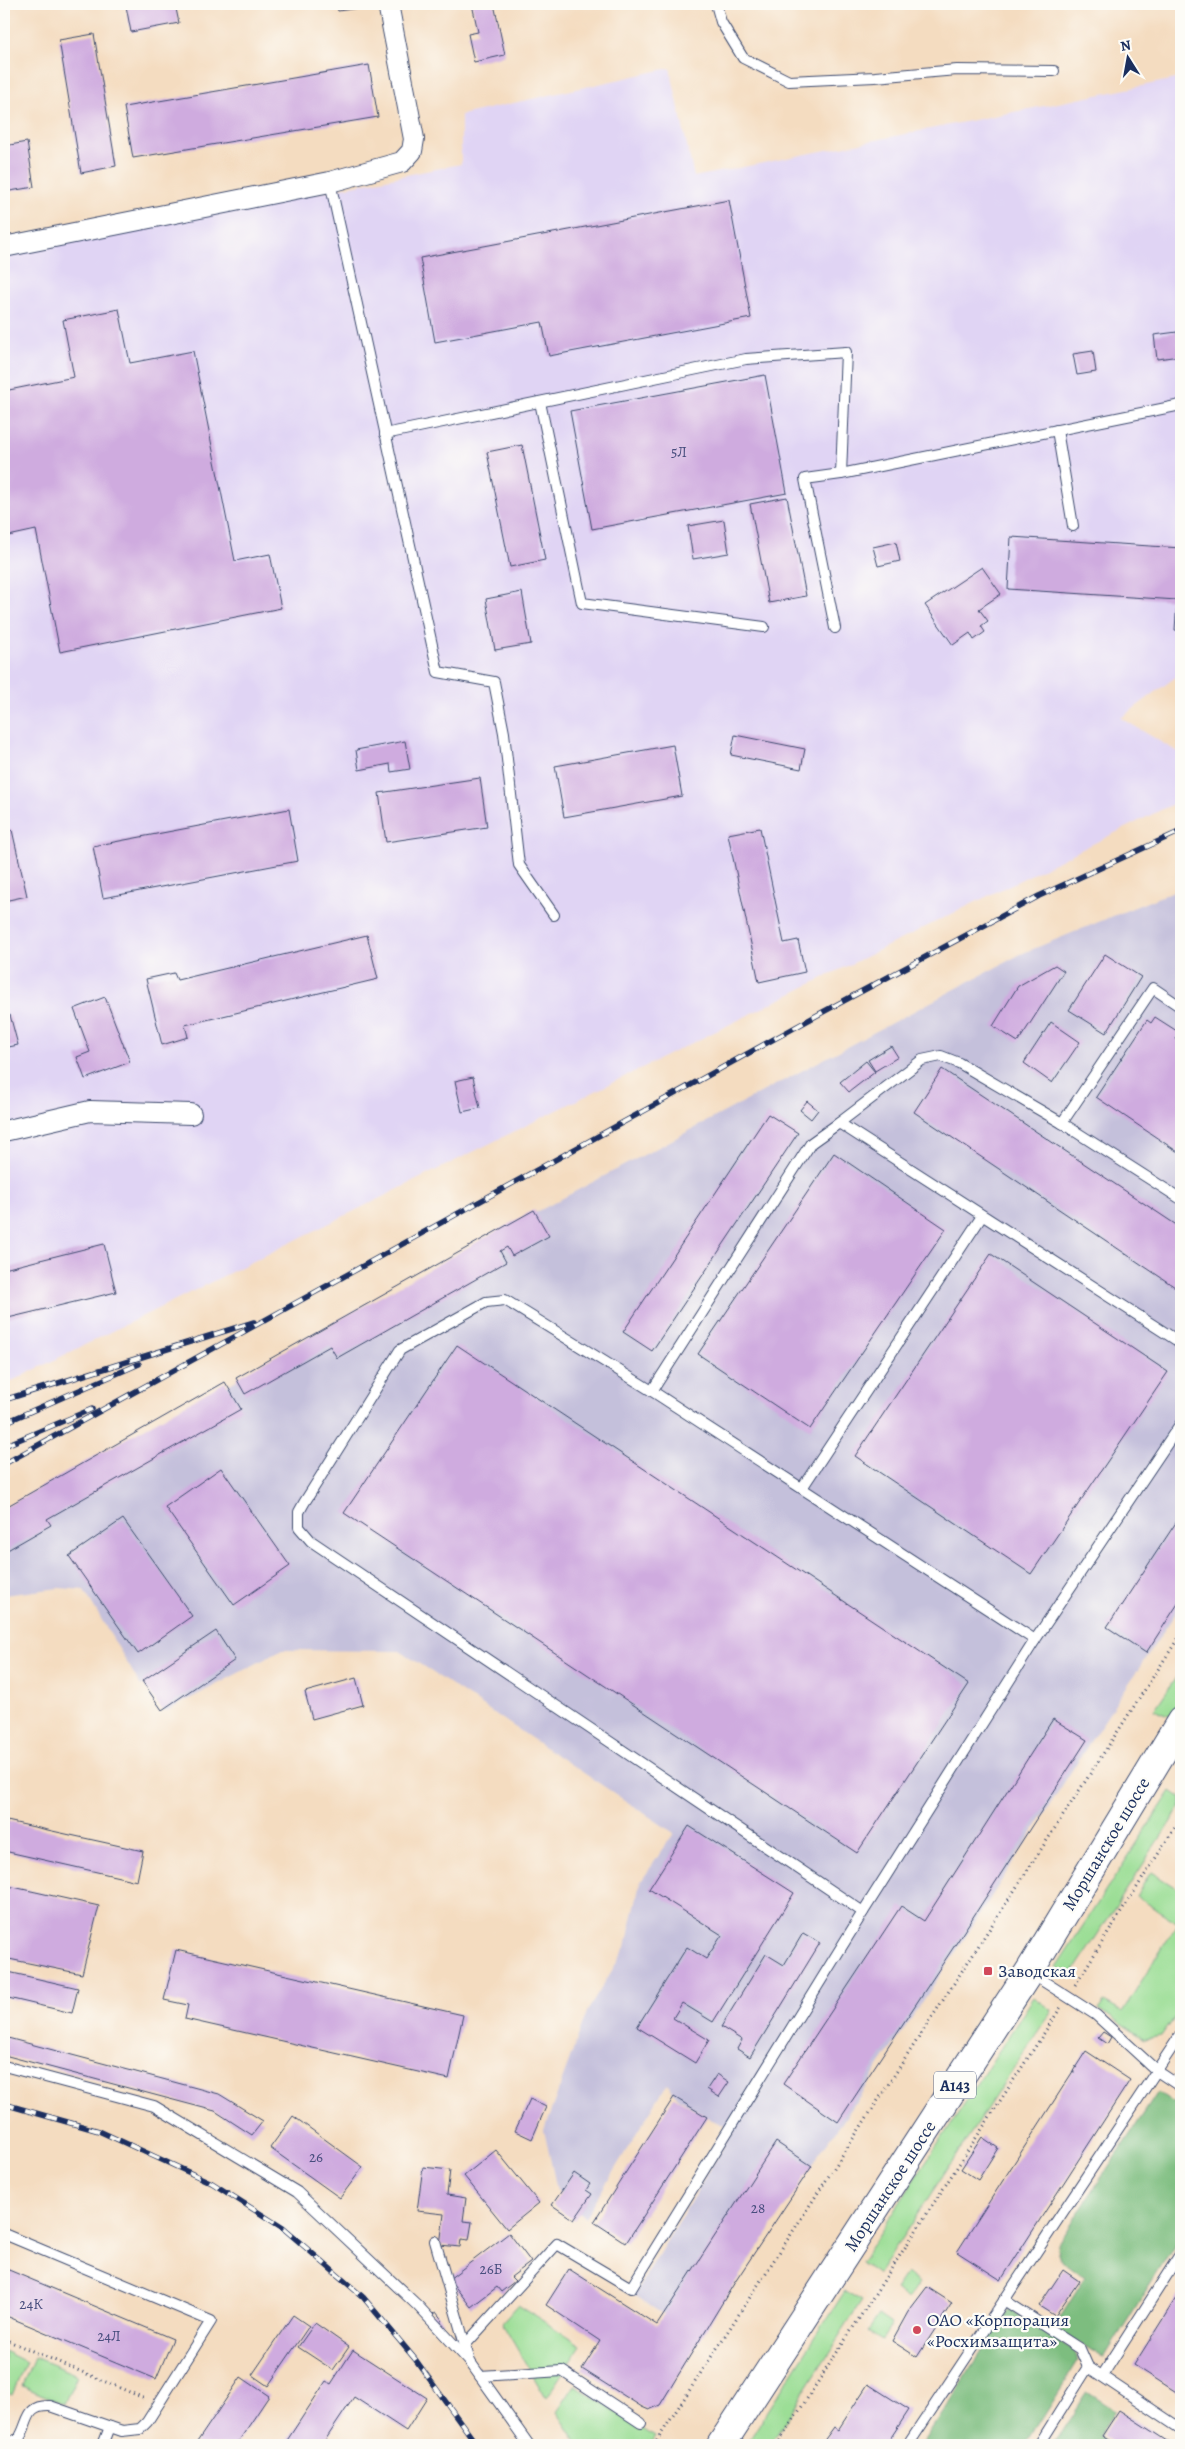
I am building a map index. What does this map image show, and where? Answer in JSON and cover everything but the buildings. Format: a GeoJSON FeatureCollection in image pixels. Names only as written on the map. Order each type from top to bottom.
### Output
{"type":"FeatureCollection","features":[{"type":"Feature","properties":{"kind":"main road","name":"Моршанское шоссе"},"geometry":{"type":"LineString","coordinates":[[721,2445],[1029,1972],[1181,1720]]}},
{"type":"Feature","properties":{"kind":"street"},"geometry":{"type":"LineString","coordinates":[[4,247],[330,182],[402,162],[412,151],[414,139],[388,4]]}},
{"type":"Feature","properties":{"kind":"street"},"geometry":{"type":"LineString","coordinates":[[4,1131],[90,1111],[191,1114]]}},
{"type":"Feature","properties":{"kind":"lane"},"geometry":{"type":"LineString","coordinates":[[716,4],[721,22],[743,58],[789,81],[876,77],[957,70],[1054,71]]}},
{"type":"Feature","properties":{"kind":"lane"},"geometry":{"type":"LineString","coordinates":[[330,182],[438,672],[494,682],[504,733],[519,865],[554,916]]}},
{"type":"Feature","properties":{"kind":"lane"},"geometry":{"type":"LineString","coordinates":[[385,434],[746,359],[846,352],[841,474]]}},
{"type":"Feature","properties":{"kind":"lane"},"geometry":{"type":"LineString","coordinates":[[540,402],[582,603],[764,627]]}},
{"type":"Feature","properties":{"kind":"lane"},"geometry":{"type":"LineString","coordinates":[[835,628],[805,480],[1181,405]]}},
{"type":"Feature","properties":{"kind":"lane"},"geometry":{"type":"LineString","coordinates":[[1057,430],[1073,526]]}},
{"type":"Feature","properties":{"kind":"lane"},"geometry":{"type":"LineString","coordinates":[[1062,1123],[1153,988],[1181,1008]]}},
{"type":"Feature","properties":{"kind":"lane"},"geometry":{"type":"LineString","coordinates":[[652,1390],[811,1144],[922,1060],[935,1056],[959,1063],[1062,1123],[1181,1199]]}},
{"type":"Feature","properties":{"kind":"lane"},"geometry":{"type":"LineString","coordinates":[[839,1123],[1181,1343]]}},
{"type":"Feature","properties":{"kind":"lane"},"geometry":{"type":"LineString","coordinates":[[802,1488],[982,1216]]}},
{"type":"Feature","properties":{"kind":"lane"},"geometry":{"type":"LineString","coordinates":[[864,1912],[311,1541],[299,1527],[299,1512],[304,1503],[400,1350],[486,1302],[504,1300],[652,1390],[1036,1640]]}},
{"type":"Feature","properties":{"kind":"lane"},"geometry":{"type":"LineString","coordinates":[[466,2344],[557,2244],[631,2288],[864,1912],[1036,1640],[1181,1423]]}},
{"type":"Feature","properties":{"kind":"lane"},"geometry":{"type":"LineString","coordinates":[[1029,1972],[1096,2015],[1157,2071],[1181,2088]]}},
{"type":"Feature","properties":{"kind":"lane"},"geometry":{"type":"LineString","coordinates":[[908,2445],[1181,2034]]}},
{"type":"Feature","properties":{"kind":"lane"},"geometry":{"type":"LineString","coordinates":[[4,2066],[154,2106],[297,2192],[418,2306],[470,2362],[529,2445]]}},
{"type":"Feature","properties":{"kind":"lane"},"geometry":{"type":"LineString","coordinates":[[4,2234],[211,2321],[147,2422],[140,2428],[122,2431],[50,2406],[40,2406],[34,2408],[29,2415],[18,2440],[4,2441]]}},
{"type":"Feature","properties":{"kind":"lane"},"geometry":{"type":"LineString","coordinates":[[434,2241],[470,2362]]}},
{"type":"Feature","properties":{"kind":"lane"},"geometry":{"type":"LineString","coordinates":[[1102,2376],[1181,2253]]}},
{"type":"Feature","properties":{"kind":"lane"},"geometry":{"type":"LineString","coordinates":[[1004,2300],[1080,2349],[1088,2367],[1180,2424]]}},
{"type":"Feature","properties":{"kind":"lane"},"geometry":{"type":"LineString","coordinates":[[1039,2445],[1088,2367]]}},
{"type":"Feature","properties":{"kind":"lane"},"geometry":{"type":"LineString","coordinates":[[480,2376],[562,2371],[641,2423]]}},
{"type":"Feature","properties":{"kind":"lane"},"geometry":{"type":"LineString","coordinates":[[103,2445],[110,2427]]}},
{"type":"Feature","properties":{"kind":"path"},"geometry":{"type":"LineString","coordinates":[[654,2445],[1181,1634]]}},
{"type":"Feature","properties":{"kind":"path"},"geometry":{"type":"LineString","coordinates":[[777,2445],[1181,1818]]}},
{"type":"Feature","properties":{"kind":"path"},"geometry":{"type":"LineString","coordinates":[[1073,2072],[1076,2066]]}},
{"type":"Feature","properties":{"kind":"path"},"geometry":{"type":"LineString","coordinates":[[4,2339],[158,2404]]}},
{"type":"Feature","properties":{"kind":"shaded area"},"geometry":{"type":"Polygon","coordinates":[[[670,68],[694,177],[1181,78],[1181,673],[1121,718],[1181,754],[1181,800],[4,1385],[4,256],[461,164],[461,115],[670,68]]]}},
{"type":"Feature","properties":{"kind":"shaded area"},"geometry":{"type":"Polygon","coordinates":[[[1181,888],[1181,1605],[1090,1742],[961,1944],[841,2124],[818,2155],[700,2337],[634,2295],[734,2130],[710,2119],[678,2098],[667,2084],[585,2218],[557,2190],[544,2130],[587,2012],[626,1947],[640,1883],[674,1833],[400,1651],[282,1650],[165,1712],[146,1683],[141,1686],[84,1590],[59,1588],[4,1595],[4,1511],[501,1231],[1021,954],[1181,888]]]}},
{"type":"Feature","properties":{"kind":"green space"},"geometry":{"type":"Polygon","coordinates":[[[1181,1670],[1181,1715],[1174,1718],[1154,1710],[1181,1670]]]}},
{"type":"Feature","properties":{"kind":"green space"},"geometry":{"type":"Polygon","coordinates":[[[1171,1791],[1181,1798],[1181,1806],[1070,1977],[1056,1967],[1171,1791]]]}},
{"type":"Feature","properties":{"kind":"green space"},"geometry":{"type":"Polygon","coordinates":[[[1151,1872],[1181,1891],[1181,2008],[1161,2036],[1145,2039],[1099,2009],[1104,2002],[1122,2012],[1178,1923],[1136,1896],[1151,1872]]]}},
{"type":"Feature","properties":{"kind":"green space"},"geometry":{"type":"Polygon","coordinates":[[[1034,1997],[1052,2010],[878,2274],[861,2262],[1034,1997]]]}},
{"type":"Feature","properties":{"kind":"green space"},"geometry":{"type":"Polygon","coordinates":[[[1158,2092],[1181,2108],[1181,2234],[1104,2358],[1054,2327],[1085,2278],[1061,2260],[1057,2249],[1058,2243],[1158,2092]]]}},
{"type":"Feature","properties":{"kind":"green space"},"geometry":{"type":"Polygon","coordinates":[[[906,2274],[919,2283],[908,2299],[895,2290],[906,2274]]]}},
{"type":"Feature","properties":{"kind":"green space"},"geometry":{"type":"Polygon","coordinates":[[[845,2291],[862,2301],[770,2445],[746,2445],[845,2291]]]}},
{"type":"Feature","properties":{"kind":"green space"},"geometry":{"type":"Polygon","coordinates":[[[518,2305],[581,2345],[546,2398],[502,2323],[518,2305]]]}},
{"type":"Feature","properties":{"kind":"green space"},"geometry":{"type":"Polygon","coordinates":[[[1009,2310],[1073,2351],[1078,2361],[1025,2445],[921,2445],[1009,2310]]]}},
{"type":"Feature","properties":{"kind":"green space"},"geometry":{"type":"Polygon","coordinates":[[[879,2315],[892,2324],[882,2340],[868,2331],[879,2315]]]}},
{"type":"Feature","properties":{"kind":"green space"},"geometry":{"type":"Polygon","coordinates":[[[4,2351],[26,2362],[12,2395],[4,2392],[4,2351]]]}},
{"type":"Feature","properties":{"kind":"green space"},"geometry":{"type":"Polygon","coordinates":[[[34,2357],[77,2375],[64,2404],[22,2386],[34,2357]]]}},
{"type":"Feature","properties":{"kind":"green space"},"geometry":{"type":"Polygon","coordinates":[[[575,2385],[655,2437],[650,2445],[579,2445],[557,2412],[575,2385]]]}},
{"type":"Feature","properties":{"kind":"green space"},"geometry":{"type":"Polygon","coordinates":[[[1087,2392],[1115,2410],[1098,2437],[1110,2445],[1053,2445],[1087,2392]]]}},
{"type":"Feature","properties":{"kind":"railway"},"geometry":{"type":"LineString","coordinates":[[4,1464],[823,1012],[1039,896],[1181,831]]}},
{"type":"Feature","properties":{"kind":"railway"},"geometry":{"type":"LineString","coordinates":[[4,1400],[254,1322]]}},
{"type":"Feature","properties":{"kind":"railway"},"geometry":{"type":"LineString","coordinates":[[4,1423],[139,1364]]}},
{"type":"Feature","properties":{"kind":"railway"},"geometry":{"type":"LineString","coordinates":[[4,1446],[92,1409]]}},
{"type":"Feature","properties":{"kind":"railway"},"geometry":{"type":"LineString","coordinates":[[4,2104],[99,2131],[212,2183],[283,2228],[363,2297],[415,2359],[477,2445]]}},
{"type":"Feature","properties":{"kind":"place","name":"Заводская"},"geometry":{"type":"Point","coordinates":[988,1971]}},
{"type":"Feature","properties":{"kind":"place","name":"ОАО «Корпорация «Росхимзащита»"},"geometry":{"type":"Point","coordinates":[917,2330]}}]}
